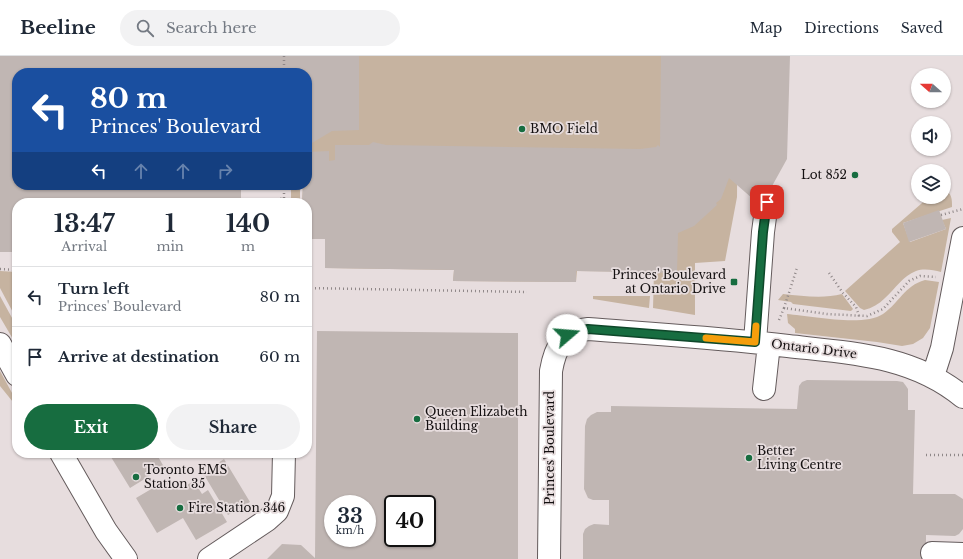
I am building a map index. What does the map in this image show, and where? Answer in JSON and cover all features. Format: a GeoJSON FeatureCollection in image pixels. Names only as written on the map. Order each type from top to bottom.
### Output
{"type":"FeatureCollection","features":[{"type":"Feature","properties":{"kind":"street"},"geometry":{"type":"LineString","coordinates":[[764,389],[762,343],[763,232],[767,202]]}},
{"type":"Feature","properties":{"kind":"street"},"geometry":{"type":"LineString","coordinates":[[933,376],[942,348],[963,238]]}},
{"type":"Feature","properties":{"kind":"street","name":"Ontario Drive"},"geometry":{"type":"LineString","coordinates":[[564,340],[567,335],[580,330],[588,329],[762,343],[862,354],[910,367],[933,376],[963,397]]}},
{"type":"Feature","properties":{"kind":"street","name":"Princes' Boulevard"},"geometry":{"type":"LineString","coordinates":[[549,559],[551,371],[554,354],[558,346],[564,340]]}},
{"type":"Feature","properties":{"kind":"street"},"geometry":{"type":"LineString","coordinates":[[0,344],[12,366]]}},
{"type":"Feature","properties":{"kind":"street"},"geometry":{"type":"LineString","coordinates":[[64,458],[106,531],[126,559]]}},
{"type":"Feature","properties":{"kind":"street"},"geometry":{"type":"LineString","coordinates":[[209,559],[267,520],[277,511],[283,496],[284,458]]}},
{"type":"Feature","properties":{"kind":"street"},"geometry":{"type":"LineString","coordinates":[[932,553],[963,554]]}},
{"type":"Feature","properties":{"kind":"path"},"geometry":{"type":"LineString","coordinates":[[284,56],[284,68]]}},
{"type":"Feature","properties":{"kind":"path"},"geometry":{"type":"LineString","coordinates":[[284,190],[284,197]]}},
{"type":"Feature","properties":{"kind":"path"},"geometry":{"type":"LineString","coordinates":[[941,215],[963,209]]}},
{"type":"Feature","properties":{"kind":"path"},"geometry":{"type":"LineString","coordinates":[[779,320],[797,268]]}},
{"type":"Feature","properties":{"kind":"path"},"geometry":{"type":"LineString","coordinates":[[0,269],[12,270]]}},
{"type":"Feature","properties":{"kind":"path"},"geometry":{"type":"LineString","coordinates":[[829,273],[843,293],[856,307],[859,316]]}},
{"type":"Feature","properties":{"kind":"path"},"geometry":{"type":"LineString","coordinates":[[784,308],[827,314],[867,316],[883,309],[910,281],[920,276],[939,277]]}},
{"type":"Feature","properties":{"kind":"path"},"geometry":{"type":"LineString","coordinates":[[312,288],[527,292]]}},
{"type":"Feature","properties":{"kind":"path"},"geometry":{"type":"LineString","coordinates":[[926,455],[963,455]]}},
{"type":"Feature","properties":{"kind":"shaded area","name":"BMO Field"},"geometry":{"type":"Polygon","coordinates":[[[304,56],[738,56],[737,197],[725,261],[695,263],[695,315],[653,308],[654,272],[577,271],[576,282],[453,281],[454,270],[325,268],[325,239],[312,239],[312,198],[302,198],[303,190],[312,190],[312,68],[306,68],[304,56]]]}},
{"type":"Feature","properties":{"kind":"shaded area"},"geometry":{"type":"Polygon","coordinates":[[[291,190],[300,190],[300,198],[291,198],[291,190]]]}},
{"type":"Feature","properties":{"kind":"shaded area"},"geometry":{"type":"Polygon","coordinates":[[[951,197],[952,207],[903,223],[910,242],[946,229],[942,220],[951,218],[941,272],[925,269],[911,273],[878,304],[864,310],[860,308],[845,291],[900,242],[892,232],[892,229],[921,204],[951,204],[951,197]]]}},
{"type":"Feature","properties":{"kind":"shaded area"},"geometry":{"type":"Polygon","coordinates":[[[0,271],[12,272],[12,311],[0,288],[0,271]]]}},
{"type":"Feature","properties":{"kind":"shaded area"},"geometry":{"type":"Polygon","coordinates":[[[925,280],[939,282],[930,328],[923,338],[913,344],[902,346],[795,333],[795,329],[788,323],[787,314],[837,320],[863,320],[874,318],[883,314],[889,309],[912,286],[925,280]]]}},
{"type":"Feature","properties":{"kind":"shaded area"},"geometry":{"type":"Polygon","coordinates":[[[783,294],[820,297],[842,294],[853,309],[851,311],[793,304],[791,302],[778,300],[783,294]]]}},
{"type":"Feature","properties":{"kind":"shaded area"},"geometry":{"type":"Polygon","coordinates":[[[0,296],[12,318],[12,337],[0,317],[0,296]]]}},
{"type":"Feature","properties":{"kind":"shaded area"},"geometry":{"type":"Polygon","coordinates":[[[593,296],[650,296],[649,308],[593,299],[593,296]]]}},
{"type":"Feature","properties":{"kind":"shaded area"},"geometry":{"type":"Polygon","coordinates":[[[0,371],[12,393],[12,401],[0,386],[0,371]]]}},
{"type":"Feature","properties":{"kind":"building"},"geometry":{"type":"Polygon","coordinates":[[[0,56],[359,56],[359,130],[332,131],[312,143],[312,68],[12,68],[12,190],[241,190],[241,198],[12,198],[12,252],[0,252],[0,56]]]}},
{"type":"Feature","properties":{"kind":"building","name":"BMO Field"},"geometry":{"type":"Polygon","coordinates":[[[661,56],[790,56],[787,159],[761,206],[729,178],[721,199],[716,203],[717,205],[694,226],[678,233],[677,273],[576,271],[576,282],[453,281],[454,270],[325,268],[325,239],[312,239],[312,198],[302,198],[303,190],[312,190],[312,152],[329,151],[329,161],[335,160],[335,145],[369,145],[373,142],[386,145],[640,149],[656,147],[658,145],[660,147],[661,56]]]}},
{"type":"Feature","properties":{"kind":"building"},"geometry":{"type":"Polygon","coordinates":[[[939,210],[946,229],[909,242],[903,223],[939,210]]]}},
{"type":"Feature","properties":{"kind":"building","name":"Queen Elizabeth Building"},"geometry":{"type":"Polygon","coordinates":[[[317,331],[518,333],[518,559],[267,559],[282,544],[301,545],[315,558],[317,331]]]}},
{"type":"Feature","properties":{"kind":"building","name":"Better Living Centre"},"geometry":{"type":"Polygon","coordinates":[[[807,380],[903,382],[908,389],[908,410],[915,410],[913,494],[955,494],[963,499],[963,529],[959,534],[955,536],[926,535],[926,559],[583,559],[583,534],[585,529],[594,524],[609,525],[609,500],[593,500],[588,498],[584,489],[585,426],[587,419],[591,415],[597,412],[611,412],[611,406],[797,409],[799,386],[802,382],[807,380]]]}},
{"type":"Feature","properties":{"kind":"building","name":"Toronto EMS Station 35"},"geometry":{"type":"Polygon","coordinates":[[[112,458],[159,458],[164,467],[130,488],[112,458]]]}},
{"type":"Feature","properties":{"kind":"building"},"geometry":{"type":"Polygon","coordinates":[[[224,459],[250,502],[228,515],[203,473],[224,459]]]}},
{"type":"Feature","properties":{"kind":"building","name":"Fire Station 346"},"geometry":{"type":"Polygon","coordinates":[[[170,478],[178,490],[194,481],[202,494],[208,490],[227,522],[196,540],[183,518],[157,533],[136,498],[170,478]]]}},
{"type":"Feature","properties":{"kind":"slow traffic"},"geometry":{"type":"LineString","coordinates":[[706,338],[755,342],[756,326]]}},
{"type":"Feature","properties":{"kind":"place","name":"BMO Field"},"geometry":{"type":"Point","coordinates":[522,129]}},
{"type":"Feature","properties":{"kind":"place","name":"Lot 852"},"geometry":{"type":"Point","coordinates":[855,175]}},
{"type":"Feature","properties":{"kind":"place","name":"Princes' Boulevard at Ontario Drive"},"geometry":{"type":"Point","coordinates":[734,282]}},
{"type":"Feature","properties":{"kind":"place","name":"Queen Elizabeth Building"},"geometry":{"type":"Point","coordinates":[417,419]}},
{"type":"Feature","properties":{"kind":"place","name":"Better Living Centre"},"geometry":{"type":"Point","coordinates":[749,458]}},
{"type":"Feature","properties":{"kind":"place","name":"Toronto EMS Station 35"},"geometry":{"type":"Point","coordinates":[136,477]}},
{"type":"Feature","properties":{"kind":"place","name":"Fire Station 346"},"geometry":{"type":"Point","coordinates":[180,508]}},
{"type":"Feature","properties":{"kind":"route"},"geometry":{"type":"LineString","coordinates":[[567,335],[580,330],[588,329],[755,342],[763,232],[767,202]]}}]}
